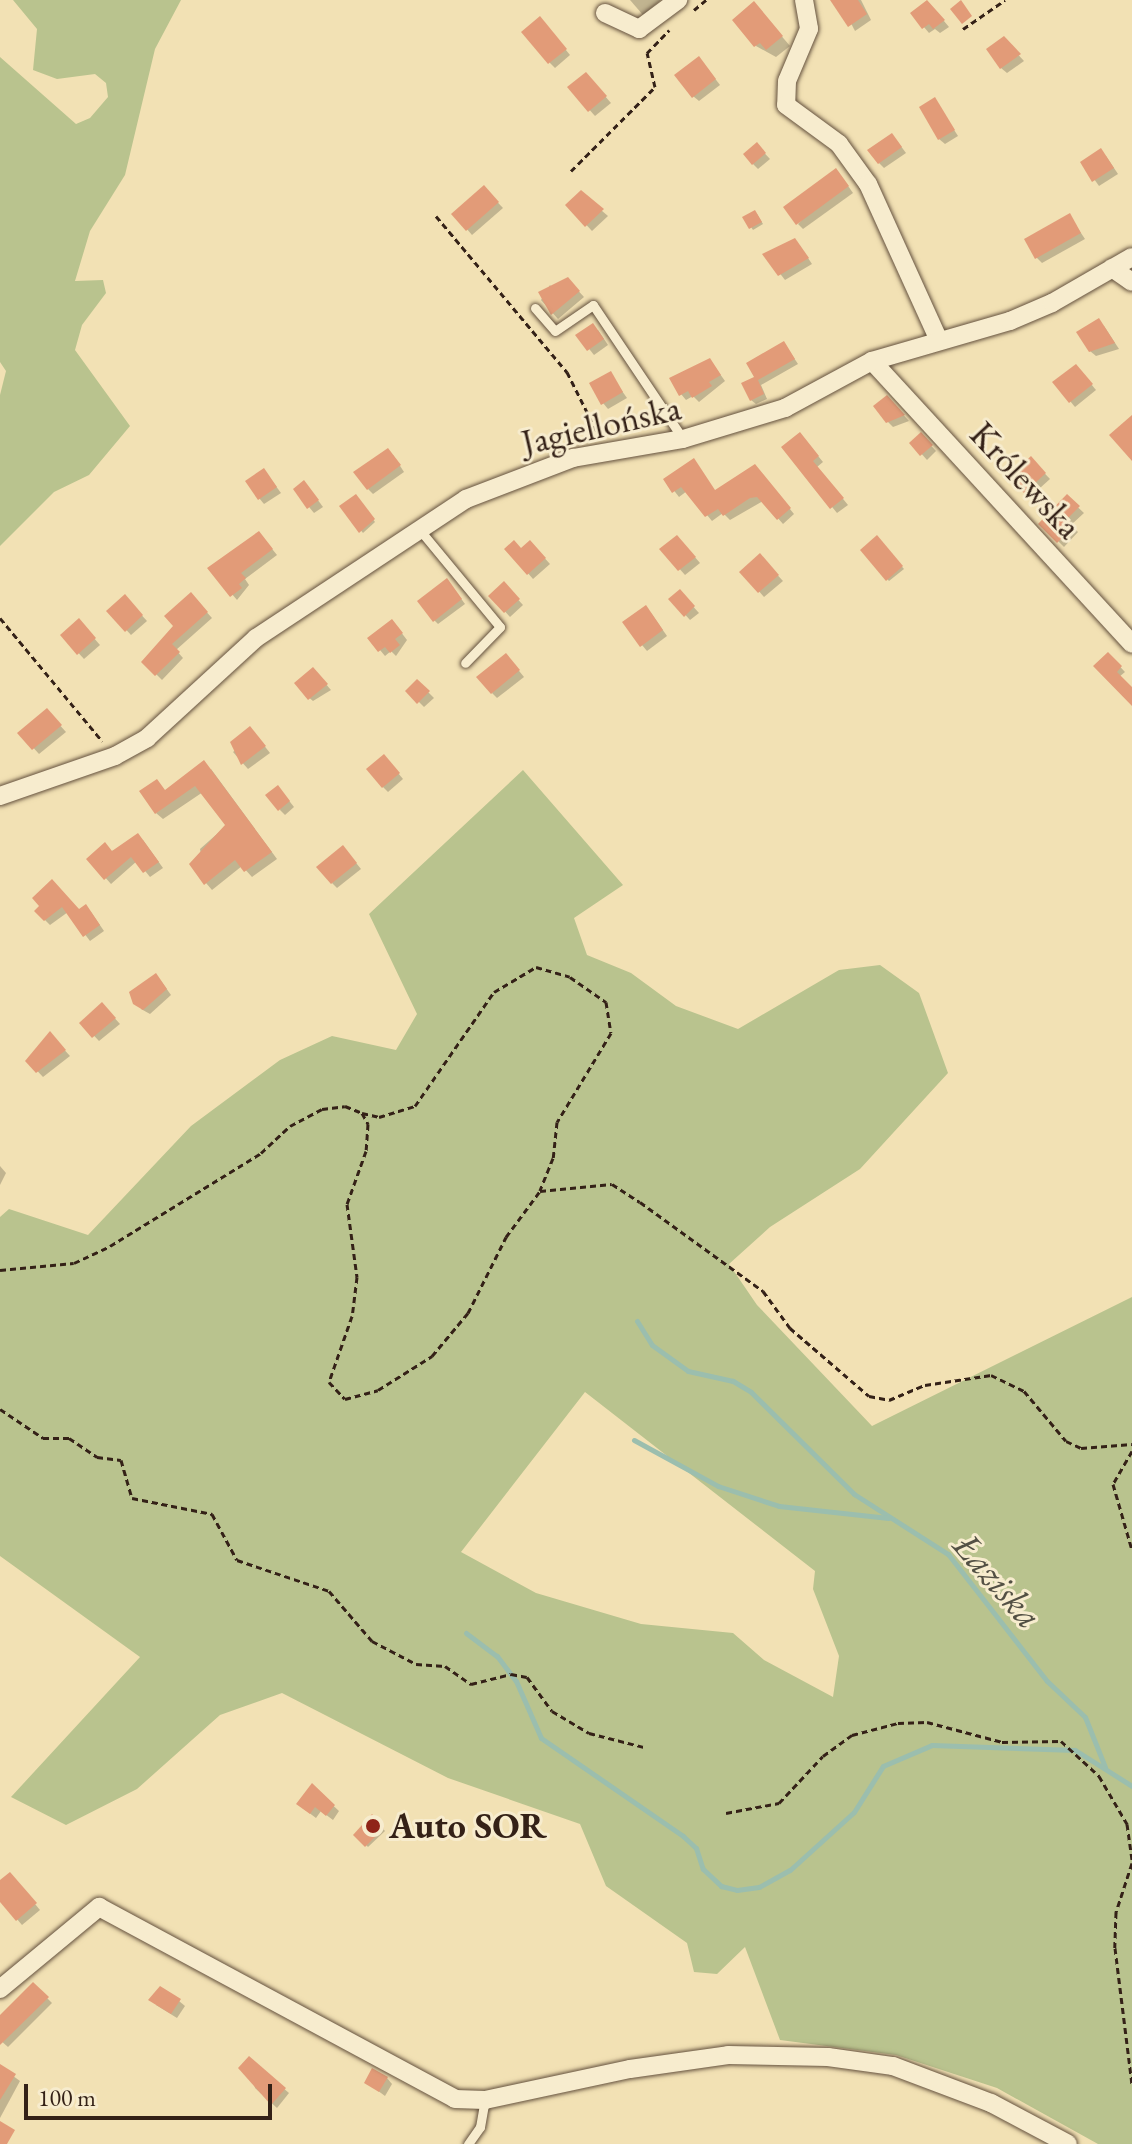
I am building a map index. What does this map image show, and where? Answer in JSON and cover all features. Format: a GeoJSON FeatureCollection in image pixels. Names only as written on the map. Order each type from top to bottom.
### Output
{"type":"FeatureCollection","features":[{"type":"Feature","properties":{"kind":"street"},"geometry":{"type":"LineString","coordinates":[[804,0],[809,29],[787,81],[786,105],[839,144],[868,184],[938,338]]}},
{"type":"Feature","properties":{"kind":"street"},"geometry":{"type":"LineString","coordinates":[[605,13],[639,29],[682,9]]}},
{"type":"Feature","properties":{"kind":"street","name":"Jagiellońska"},"geometry":{"type":"LineString","coordinates":[[0,796],[115,756],[177,714],[256,638],[466,499],[518,476],[604,453],[683,439],[785,408],[872,361],[938,338],[1010,321],[1132,257]]}},
{"type":"Feature","properties":{"kind":"street"},"geometry":{"type":"LineString","coordinates":[[1112,268],[1132,282]]}},
{"type":"Feature","properties":{"kind":"street","name":"Królewska"},"geometry":{"type":"LineString","coordinates":[[872,361],[1132,644]]}},
{"type":"Feature","properties":{"kind":"street"},"geometry":{"type":"LineString","coordinates":[[0,1989],[99,1907],[437,2092],[485,2100],[630,2069],[728,2055],[812,2055],[893,2066],[991,2103],[1068,2144]]}},
{"type":"Feature","properties":{"kind":"lane"},"geometry":{"type":"LineString","coordinates":[[535,308],[555,331],[593,305],[683,439]]}},
{"type":"Feature","properties":{"kind":"lane"},"geometry":{"type":"LineString","coordinates":[[419,529],[500,627],[465,663]]}},
{"type":"Feature","properties":{"kind":"lane"},"geometry":{"type":"LineString","coordinates":[[468,2144],[480,2127],[485,2100]]}},
{"type":"Feature","properties":{"kind":"path"},"geometry":{"type":"LineString","coordinates":[[682,9],[706,0]]}},
{"type":"Feature","properties":{"kind":"path"},"geometry":{"type":"LineString","coordinates":[[963,29],[1005,0]]}},
{"type":"Feature","properties":{"kind":"path"},"geometry":{"type":"LineString","coordinates":[[571,171],[655,87],[647,53],[674,26]]}},
{"type":"Feature","properties":{"kind":"path"},"geometry":{"type":"LineString","coordinates":[[436,216],[567,372],[590,411],[604,453]]}},
{"type":"Feature","properties":{"kind":"path"},"geometry":{"type":"LineString","coordinates":[[0,618],[115,756]]}},
{"type":"Feature","properties":{"kind":"path"},"geometry":{"type":"LineString","coordinates":[[0,1270],[74,1263],[261,1153],[290,1126],[322,1109],[345,1106],[379,1117],[415,1106],[494,992],[536,967],[570,977],[606,1002],[611,1033],[557,1122],[553,1158],[540,1191],[506,1237],[468,1313],[432,1356],[378,1390],[345,1399],[329,1382],[342,1354],[357,1277],[347,1204],[366,1151],[368,1124],[362,1113]]}},
{"type":"Feature","properties":{"kind":"path"},"geometry":{"type":"LineString","coordinates":[[540,1191],[612,1184],[763,1291],[790,1328],[869,1396],[889,1400],[925,1385],[991,1375],[1024,1391],[1066,1441],[1081,1448],[1132,1444]]}},
{"type":"Feature","properties":{"kind":"path"},"geometry":{"type":"LineString","coordinates":[[0,1409],[43,1438],[69,1438],[97,1457],[121,1460],[132,1498],[212,1514],[237,1560],[329,1591],[372,1641],[416,1664],[445,1666],[471,1684],[511,1674],[527,1677],[552,1711],[589,1733],[644,1747]]}},
{"type":"Feature","properties":{"kind":"path"},"geometry":{"type":"LineString","coordinates":[[1132,1451],[1113,1484],[1132,1550]]}},
{"type":"Feature","properties":{"kind":"path"},"geometry":{"type":"LineString","coordinates":[[726,1813],[756,1811],[779,1803],[823,1756],[852,1735],[927,1722],[1002,1742],[1061,1741],[1099,1776],[1127,1824],[1132,1862],[1116,1912],[1115,1948],[1132,2085]]}},
{"type":"Feature","properties":{"kind":"green space"},"geometry":{"type":"Polygon","coordinates":[[[13,0],[181,0],[155,49],[125,175],[90,231],[75,281],[103,280],[106,293],[82,325],[75,350],[130,426],[89,475],[54,492],[0,546],[0,395],[6,371],[0,362],[0,57],[76,124],[90,118],[108,97],[106,83],[95,74],[57,79],[33,70],[37,29],[13,0]]]}},
{"type":"Feature","properties":{"kind":"green space"},"geometry":{"type":"Polygon","coordinates":[[[523,770],[623,885],[574,918],[587,955],[631,973],[676,1006],[738,1029],[839,970],[880,965],[919,993],[948,1073],[860,1169],[770,1227],[729,1264],[757,1305],[872,1426],[1132,1297],[1132,2144],[1098,2144],[997,2088],[896,2055],[780,2040],[745,1947],[717,1974],[694,1972],[687,1943],[606,1886],[580,1824],[448,1778],[282,1693],[220,1715],[137,1789],[66,1825],[11,1797],[140,1657],[0,1556],[0,1217],[9,1209],[88,1235],[191,1126],[280,1060],[332,1036],[396,1050],[417,1014],[369,914],[523,770]],[[585,1392],[461,1552],[536,1593],[641,1624],[733,1633],[764,1660],[833,1697],[839,1656],[813,1589],[815,1571],[585,1392]]]}},
{"type":"Feature","properties":{"kind":"building"},"geometry":{"type":"Polygon","coordinates":[[[830,0],[858,0],[867,14],[848,27],[830,0]]]}},
{"type":"Feature","properties":{"kind":"building"},"geometry":{"type":"Polygon","coordinates":[[[927,0],[945,20],[933,29],[929,24],[922,29],[910,13],[927,0]]]}},
{"type":"Feature","properties":{"kind":"building"},"geometry":{"type":"Polygon","coordinates":[[[961,0],[972,16],[962,24],[950,9],[961,0]]]}},
{"type":"Feature","properties":{"kind":"building"},"geometry":{"type":"Polygon","coordinates":[[[754,1],[783,36],[766,50],[760,43],[754,47],[732,20],[754,1]]]}},
{"type":"Feature","properties":{"kind":"building"},"geometry":{"type":"Polygon","coordinates":[[[540,16],[567,49],[548,64],[521,32],[540,16]]]}},
{"type":"Feature","properties":{"kind":"building"},"geometry":{"type":"Polygon","coordinates":[[[1004,36],[1021,54],[1000,69],[986,49],[1004,36]]]}},
{"type":"Feature","properties":{"kind":"building"},"geometry":{"type":"Polygon","coordinates":[[[699,56],[716,79],[692,98],[674,75],[699,56]]]}},
{"type":"Feature","properties":{"kind":"building"},"geometry":{"type":"Polygon","coordinates":[[[586,72],[607,96],[588,112],[567,87],[586,72]]]}},
{"type":"Feature","properties":{"kind":"building"},"geometry":{"type":"Polygon","coordinates":[[[935,97],[955,130],[938,140],[919,107],[935,97]]]}},
{"type":"Feature","properties":{"kind":"building"},"geometry":{"type":"Polygon","coordinates":[[[892,133],[902,147],[878,164],[867,150],[892,133]]]}},
{"type":"Feature","properties":{"kind":"building"},"geometry":{"type":"Polygon","coordinates":[[[757,142],[766,153],[752,165],[743,154],[757,142]]]}},
{"type":"Feature","properties":{"kind":"building"},"geometry":{"type":"Polygon","coordinates":[[[1101,148],[1114,168],[1092,182],[1080,162],[1101,148]]]}},
{"type":"Feature","properties":{"kind":"building"},"geometry":{"type":"Polygon","coordinates":[[[836,168],[849,186],[796,225],[783,207],[836,168]]]}},
{"type":"Feature","properties":{"kind":"building"},"geometry":{"type":"Polygon","coordinates":[[[484,185],[499,202],[466,231],[451,214],[484,185]]]}},
{"type":"Feature","properties":{"kind":"building"},"geometry":{"type":"Polygon","coordinates":[[[581,190],[604,209],[585,227],[565,205],[581,190]]]}},
{"type":"Feature","properties":{"kind":"building"},"geometry":{"type":"Polygon","coordinates":[[[755,210],[762,222],[749,229],[742,217],[755,210]]]}},
{"type":"Feature","properties":{"kind":"building"},"geometry":{"type":"Polygon","coordinates":[[[1070,213],[1081,233],[1035,259],[1024,239],[1070,213]]]}},
{"type":"Feature","properties":{"kind":"building"},"geometry":{"type":"Polygon","coordinates":[[[795,238],[809,258],[778,276],[762,254],[795,238]]]}},
{"type":"Feature","properties":{"kind":"building"},"geometry":{"type":"Polygon","coordinates":[[[568,277],[580,291],[551,315],[538,292],[568,277]]]}},
{"type":"Feature","properties":{"kind":"building"},"geometry":{"type":"Polygon","coordinates":[[[1099,318],[1115,343],[1089,352],[1076,332],[1099,318]]]}},
{"type":"Feature","properties":{"kind":"building"},"geometry":{"type":"Polygon","coordinates":[[[593,323],[604,339],[587,351],[575,335],[593,323]]]}},
{"type":"Feature","properties":{"kind":"building"},"geometry":{"type":"Polygon","coordinates":[[[784,341],[795,359],[758,380],[764,394],[750,401],[741,383],[754,377],[746,363],[784,341]]]}},
{"type":"Feature","properties":{"kind":"building"},"geometry":{"type":"Polygon","coordinates":[[[710,358],[721,375],[709,382],[712,386],[692,398],[688,391],[679,396],[669,378],[710,358]]]}},
{"type":"Feature","properties":{"kind":"building"},"geometry":{"type":"Polygon","coordinates":[[[1076,364],[1093,384],[1069,403],[1052,382],[1076,364]]]}},
{"type":"Feature","properties":{"kind":"building"},"geometry":{"type":"Polygon","coordinates":[[[611,371],[623,392],[601,405],[589,383],[611,371]]]}},
{"type":"Feature","properties":{"kind":"building"},"geometry":{"type":"Polygon","coordinates":[[[887,395],[905,415],[886,423],[873,406],[887,395]]]}},
{"type":"Feature","properties":{"kind":"building"},"geometry":{"type":"Polygon","coordinates":[[[1132,415],[1132,461],[1109,435],[1132,415]]]}},
{"type":"Feature","properties":{"kind":"building"},"geometry":{"type":"Polygon","coordinates":[[[800,432],[819,456],[813,461],[844,498],[830,509],[781,447],[800,432]]]}},
{"type":"Feature","properties":{"kind":"building"},"geometry":{"type":"Polygon","coordinates":[[[921,432],[933,445],[920,456],[909,443],[921,432]]]}},
{"type":"Feature","properties":{"kind":"building"},"geometry":{"type":"Polygon","coordinates":[[[388,448],[401,465],[367,490],[353,472],[388,448]]]}},
{"type":"Feature","properties":{"kind":"building"},"geometry":{"type":"Polygon","coordinates":[[[1031,456],[1046,473],[1024,493],[1008,477],[1031,456]]]}},
{"type":"Feature","properties":{"kind":"building"},"geometry":{"type":"Polygon","coordinates":[[[694,458],[715,490],[755,464],[791,508],[777,520],[757,497],[750,498],[723,516],[718,509],[705,517],[681,487],[672,493],[663,479],[694,458]]]}},
{"type":"Feature","properties":{"kind":"building"},"geometry":{"type":"Polygon","coordinates":[[[264,468],[277,487],[258,500],[245,481],[264,468]]]}},
{"type":"Feature","properties":{"kind":"building"},"geometry":{"type":"Polygon","coordinates":[[[304,480],[319,500],[307,509],[293,489],[304,480]]]}},
{"type":"Feature","properties":{"kind":"building"},"geometry":{"type":"Polygon","coordinates":[[[356,494],[375,519],[359,533],[339,506],[356,494]]]}},
{"type":"Feature","properties":{"kind":"building"},"geometry":{"type":"Polygon","coordinates":[[[1067,494],[1080,506],[1067,519],[1074,526],[1057,543],[1038,524],[1067,494]]]}},
{"type":"Feature","properties":{"kind":"building"},"geometry":{"type":"Polygon","coordinates":[[[259,531],[273,549],[241,573],[246,578],[239,584],[242,588],[230,597],[207,568],[259,531]]]}},
{"type":"Feature","properties":{"kind":"building"},"geometry":{"type":"Polygon","coordinates":[[[677,535],[696,557],[678,571],[659,549],[677,535]]]}},
{"type":"Feature","properties":{"kind":"building"},"geometry":{"type":"Polygon","coordinates":[[[877,535],[903,566],[886,581],[860,550],[877,535]]]}},
{"type":"Feature","properties":{"kind":"building"},"geometry":{"type":"Polygon","coordinates":[[[514,540],[521,548],[530,540],[546,558],[527,575],[504,549],[514,540]]]}},
{"type":"Feature","properties":{"kind":"building"},"geometry":{"type":"Polygon","coordinates":[[[760,553],[779,575],[758,593],[739,572],[760,553]]]}},
{"type":"Feature","properties":{"kind":"building"},"geometry":{"type":"Polygon","coordinates":[[[447,578],[462,599],[433,622],[417,601],[447,578]]]}},
{"type":"Feature","properties":{"kind":"building"},"geometry":{"type":"Polygon","coordinates":[[[504,581],[520,599],[504,613],[488,596],[504,581]]]}},
{"type":"Feature","properties":{"kind":"building"},"geometry":{"type":"Polygon","coordinates":[[[680,589],[695,606],[684,617],[668,599],[680,589]]]}},
{"type":"Feature","properties":{"kind":"building"},"geometry":{"type":"Polygon","coordinates":[[[191,592],[208,612],[172,644],[180,652],[155,676],[141,662],[173,626],[164,616],[191,592]]]}},
{"type":"Feature","properties":{"kind":"building"},"geometry":{"type":"Polygon","coordinates":[[[125,594],[143,615],[125,632],[106,611],[125,594]]]}},
{"type":"Feature","properties":{"kind":"building"},"geometry":{"type":"Polygon","coordinates":[[[646,605],[663,630],[640,647],[622,622],[646,605]]]}},
{"type":"Feature","properties":{"kind":"building"},"geometry":{"type":"Polygon","coordinates":[[[79,618],[96,638],[77,655],[60,635],[79,618]]]}},
{"type":"Feature","properties":{"kind":"building"},"geometry":{"type":"Polygon","coordinates":[[[392,619],[403,633],[395,639],[400,645],[390,653],[385,647],[378,652],[367,638],[392,619]]]}},
{"type":"Feature","properties":{"kind":"building"},"geometry":{"type":"Polygon","coordinates":[[[1108,652],[1122,666],[1117,672],[1132,687],[1132,706],[1093,666],[1108,652]]]}},
{"type":"Feature","properties":{"kind":"building"},"geometry":{"type":"Polygon","coordinates":[[[506,653],[520,670],[491,694],[476,677],[506,653]]]}},
{"type":"Feature","properties":{"kind":"building"},"geometry":{"type":"Polygon","coordinates":[[[313,667],[328,684],[308,700],[294,683],[313,667]]]}},
{"type":"Feature","properties":{"kind":"building"},"geometry":{"type":"Polygon","coordinates":[[[417,679],[430,691],[417,704],[405,691],[417,679]]]}},
{"type":"Feature","properties":{"kind":"building"},"geometry":{"type":"Polygon","coordinates":[[[47,708],[62,725],[32,750],[17,733],[47,708]]]}},
{"type":"Feature","properties":{"kind":"building"},"geometry":{"type":"Polygon","coordinates":[[[250,726],[266,746],[241,765],[230,742],[250,726]]]}},
{"type":"Feature","properties":{"kind":"building"},"geometry":{"type":"Polygon","coordinates":[[[384,754],[400,773],[382,788],[366,769],[384,754]]]}},
{"type":"Feature","properties":{"kind":"building"},"geometry":{"type":"Polygon","coordinates":[[[204,760],[272,852],[244,872],[235,860],[204,885],[189,864],[225,825],[195,786],[155,814],[139,791],[157,779],[165,790],[204,760]]]}},
{"type":"Feature","properties":{"kind":"building"},"geometry":{"type":"Polygon","coordinates":[[[278,785],[290,801],[278,811],[265,795],[278,785]]]}},
{"type":"Feature","properties":{"kind":"building"},"geometry":{"type":"Polygon","coordinates":[[[138,833],[159,862],[143,873],[131,857],[104,880],[86,859],[105,842],[112,851],[138,833]]]}},
{"type":"Feature","properties":{"kind":"building"},"geometry":{"type":"Polygon","coordinates":[[[343,845],[357,863],[331,884],[316,867],[343,845]]]}},
{"type":"Feature","properties":{"kind":"building"},"geometry":{"type":"Polygon","coordinates":[[[52,879],[79,909],[86,904],[100,925],[83,937],[62,907],[44,921],[34,911],[39,906],[32,898],[52,879]]]}},
{"type":"Feature","properties":{"kind":"building"},"geometry":{"type":"Polygon","coordinates":[[[156,973],[167,989],[143,1010],[133,1004],[129,992],[156,973]]]}},
{"type":"Feature","properties":{"kind":"building"},"geometry":{"type":"Polygon","coordinates":[[[102,1002],[116,1018],[92,1038],[79,1023],[102,1002]]]}},
{"type":"Feature","properties":{"kind":"building"},"geometry":{"type":"Polygon","coordinates":[[[50,1031],[66,1050],[36,1073],[25,1061],[50,1031]]]}},
{"type":"Feature","properties":{"kind":"building"},"geometry":{"type":"Polygon","coordinates":[[[312,1783],[335,1805],[326,1816],[315,1807],[310,1814],[296,1804],[312,1783]]]}},
{"type":"Feature","properties":{"kind":"building"},"geometry":{"type":"Polygon","coordinates":[[[372,1814],[384,1828],[365,1847],[353,1835],[372,1814]]]}},
{"type":"Feature","properties":{"kind":"building"},"geometry":{"type":"Polygon","coordinates":[[[10,1872],[37,1903],[16,1921],[0,1902],[0,1880],[10,1872]]]}},
{"type":"Feature","properties":{"kind":"building"},"geometry":{"type":"Polygon","coordinates":[[[33,1982],[49,1997],[0,2045],[0,2015],[33,1982]]]}},
{"type":"Feature","properties":{"kind":"building"},"geometry":{"type":"Polygon","coordinates":[[[160,1986],[181,1999],[171,2014],[148,2000],[160,1986]]]}},
{"type":"Feature","properties":{"kind":"building"},"geometry":{"type":"Polygon","coordinates":[[[249,2056],[286,2088],[271,2105],[238,2068],[249,2056]]]}},
{"type":"Feature","properties":{"kind":"building"},"geometry":{"type":"Polygon","coordinates":[[[0,2064],[16,2074],[0,2100],[0,2064]]]}},
{"type":"Feature","properties":{"kind":"building"},"geometry":{"type":"Polygon","coordinates":[[[372,2068],[388,2077],[379,2092],[364,2083],[372,2068]]]}},
{"type":"Feature","properties":{"kind":"building"},"geometry":{"type":"Polygon","coordinates":[[[0,2121],[15,2130],[7,2144],[0,2144],[0,2121]]]}},
{"type":"Feature","properties":{"kind":"waterway","name":"Łaziska"},"geometry":{"type":"LineString","coordinates":[[637,1321],[652,1345],[688,1371],[733,1381],[751,1392],[854,1494],[948,1554],[1047,1681],[1085,1717],[1105,1767]]}},
{"type":"Feature","properties":{"kind":"waterway","name":"Łaziska"},"geometry":{"type":"LineString","coordinates":[[634,1440],[718,1486],[779,1506],[888,1518]]}},
{"type":"Feature","properties":{"kind":"waterway"},"geometry":{"type":"LineString","coordinates":[[466,1633],[497,1656],[516,1681],[541,1738],[683,1836],[696,1848],[703,1869],[721,1886],[737,1890],[759,1887],[790,1870],[854,1812],[883,1766],[932,1745],[1075,1750],[1132,1786]]}},
{"type":"Feature","properties":{"kind":"place","name":"Auto SOR"},"geometry":{"type":"Point","coordinates":[373,1826]}}]}
